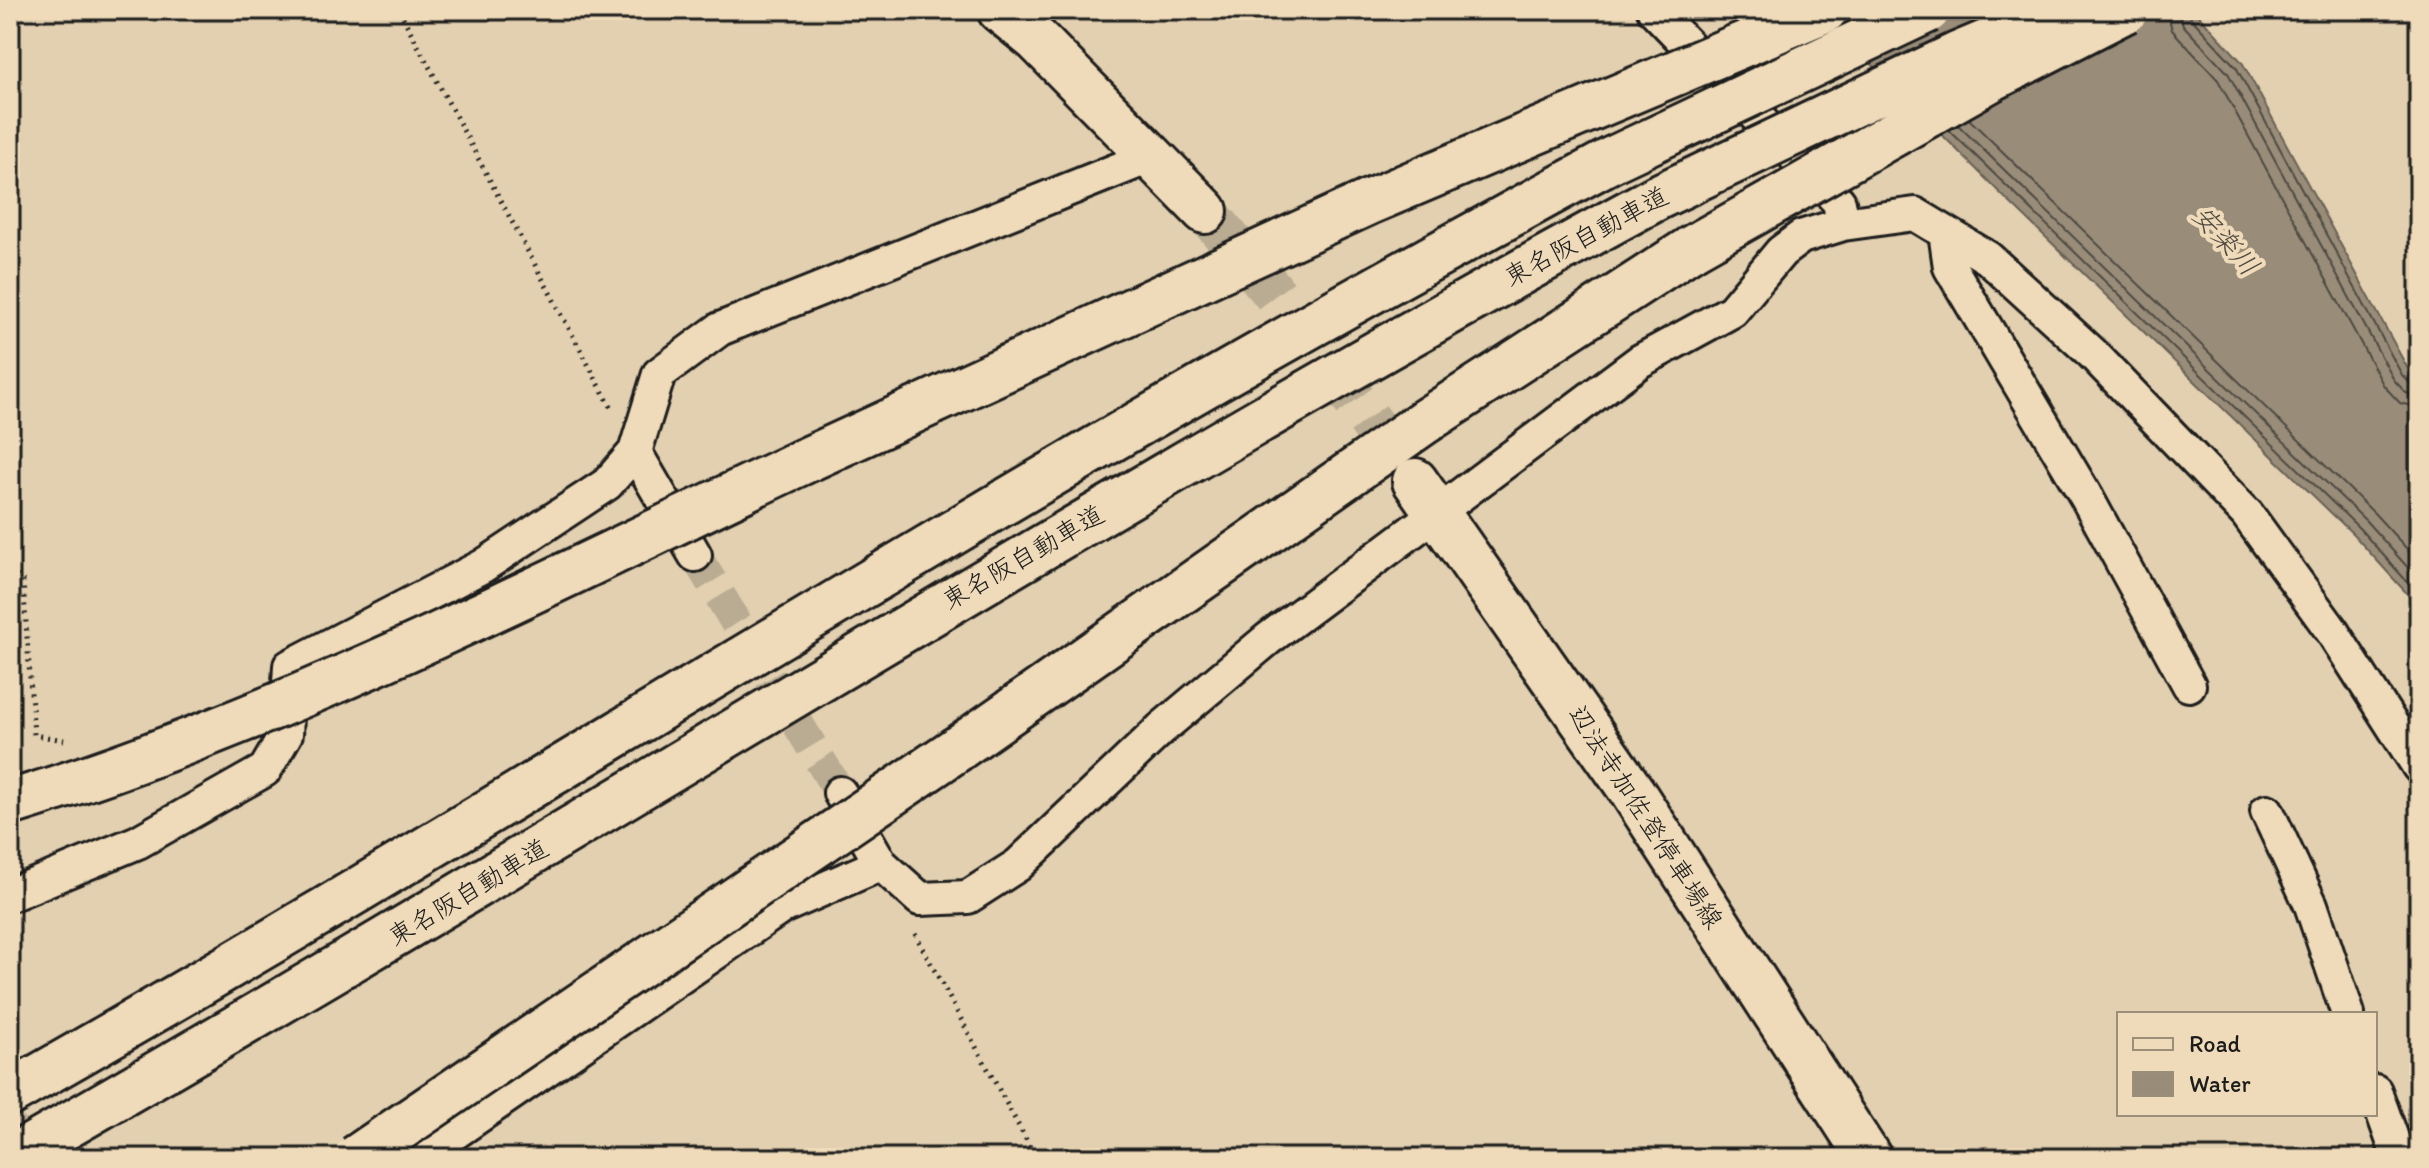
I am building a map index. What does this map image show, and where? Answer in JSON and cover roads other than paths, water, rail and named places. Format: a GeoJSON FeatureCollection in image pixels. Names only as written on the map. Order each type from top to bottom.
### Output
{"type":"FeatureCollection","features":[{"type":"Feature","properties":{"kind":"main road"},"geometry":{"type":"LineString","coordinates":[[1000,10],[1037,40],[1205,211]]}},
{"type":"Feature","properties":{"kind":"main road"},"geometry":{"type":"LineString","coordinates":[[10,803],[157,754],[264,711],[1369,202],[1825,10]]}},
{"type":"Feature","properties":{"kind":"main road","name":"東名阪自動車道"},"geometry":{"type":"LineString","coordinates":[[10,1093],[221,974],[1163,409],[1422,262],[1613,159],[1928,10]]}},
{"type":"Feature","properties":{"kind":"main road","name":"東名阪自動車道"},"geometry":{"type":"LineString","coordinates":[[11,1158],[357,958],[955,597],[1455,306],[1658,197],[1957,55],[2064,10]]}},
{"type":"Feature","properties":{"kind":"main road"},"geometry":{"type":"LineString","coordinates":[[356,1158],[957,749],[1424,422],[1692,248],[1991,79],[2126,10]]}},
{"type":"Feature","properties":{"kind":"main road","name":"辺法寺加佐登停車場線"},"geometry":{"type":"LineString","coordinates":[[1426,496],[1633,793],[1869,1158]]}},
{"type":"Feature","properties":{"kind":"street"},"geometry":{"type":"LineString","coordinates":[[1654,10],[1839,202],[1843,224]]}},
{"type":"Feature","properties":{"kind":"street"},"geometry":{"type":"LineString","coordinates":[[10,895],[138,842],[265,770],[286,734],[290,666],[483,566],[607,484],[635,452],[659,374],[720,329],[1152,156]]}},
{"type":"Feature","properties":{"kind":"street"},"geometry":{"type":"LineString","coordinates":[[840,793],[881,864],[920,899],[968,897],[1018,865],[1162,728],[1268,639],[1426,496],[1640,361],[1732,311],[1781,252],[1801,237],[1843,224],[1915,214],[1988,258],[2092,353],[2247,514],[2332,631],[2419,767]]}},
{"type":"Feature","properties":{"kind":"street"},"geometry":{"type":"LineString","coordinates":[[1945,232],[1950,267],[2087,498],[2189,685]]}},
{"type":"Feature","properties":{"kind":"street"},"geometry":{"type":"LineString","coordinates":[[635,452],[695,555]]}},
{"type":"Feature","properties":{"kind":"street"},"geometry":{"type":"LineString","coordinates":[[2267,811],[2311,905],[2347,1012]]}},
{"type":"Feature","properties":{"kind":"street"},"geometry":{"type":"LineString","coordinates":[[418,1158],[782,907],[881,864]]}},
{"type":"Feature","properties":{"kind":"street"},"geometry":{"type":"LineString","coordinates":[[2377,1097],[2399,1158]]}},
{"type":"Feature","properties":{"kind":"water","name":"安楽川"},"geometry":{"type":"Polygon","coordinates":[[[1818,10],[2194,10],[2242,62],[2409,371],[2419,381],[2419,607],[2353,534],[2000,193],[1818,10]]]}},
{"type":"Feature","properties":{"kind":"tunnel"},"geometry":{"type":"LineString","coordinates":[[1205,211],[1271,289],[1411,476]]}},
{"type":"Feature","properties":{"kind":"tunnel"},"geometry":{"type":"LineString","coordinates":[[695,555],[840,793]]}},
{"type":"Feature","properties":{"kind":"tunnel"},"geometry":{"type":"LineString","coordinates":[[10,1125],[28,1158]]}}]}
